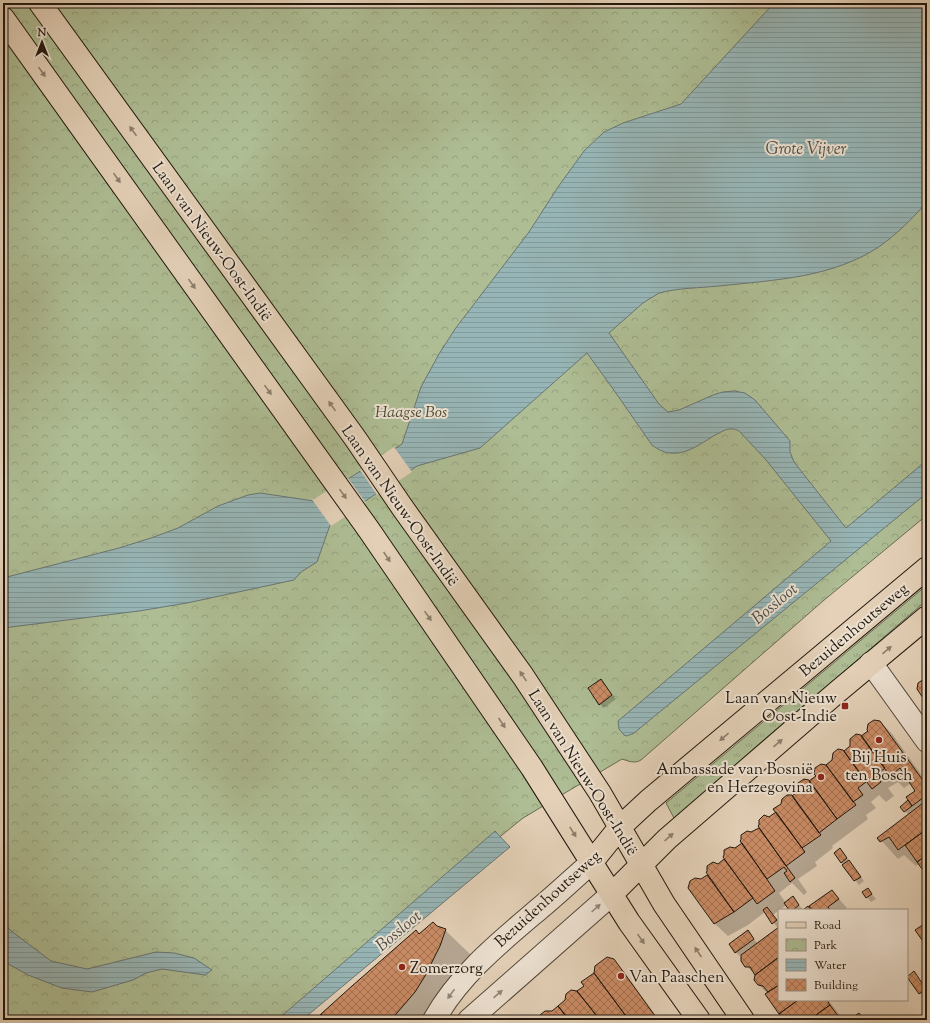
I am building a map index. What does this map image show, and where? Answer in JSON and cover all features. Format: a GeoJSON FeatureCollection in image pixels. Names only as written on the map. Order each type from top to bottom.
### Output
{"type":"FeatureCollection","features":[{"type":"Feature","properties":{"kind":"main road","name":"Laan van Nieuw-Oost-Indië"},"geometry":{"type":"LineString","coordinates":[[40,3],[355,438],[402,507],[523,676],[600,793],[664,904],[743,1020]]}},
{"type":"Feature","properties":{"kind":"main road"},"geometry":{"type":"LineString","coordinates":[[3,18],[369,530],[515,742],[635,931],[699,1020]]}},
{"type":"Feature","properties":{"kind":"main road","name":"Bezuidenhoutseweg"},"geometry":{"type":"LineString","coordinates":[[592,862],[620,827],[648,801],[927,568]]}},
{"type":"Feature","properties":{"kind":"main road"},"geometry":{"type":"LineString","coordinates":[[612,894],[667,839],[871,663],[927,617]]}},
{"type":"Feature","properties":{"kind":"street"},"geometry":{"type":"LineString","coordinates":[[871,663],[927,741]]}},
{"type":"Feature","properties":{"kind":"street","name":"Bezuidenhoutseweg"},"geometry":{"type":"LineString","coordinates":[[434,1020],[460,982],[490,950],[592,862]]}},
{"type":"Feature","properties":{"kind":"street"},"geometry":{"type":"LineString","coordinates":[[469,1020],[612,894]]}},
{"type":"Feature","properties":{"kind":"green space","name":"Haagse Bos"},"geometry":{"type":"Polygon","coordinates":[[[3,3],[927,3],[927,515],[823,601],[641,760],[634,762],[622,759],[523,818],[279,1020],[3,1020],[3,3]]]}},
{"type":"Feature","properties":{"kind":"green space"},"geometry":{"type":"Polygon","coordinates":[[[927,585],[927,600],[674,818],[666,803],[927,585]]]}},
{"type":"Feature","properties":{"kind":"water","name":"Grote Vijver"},"geometry":{"type":"Polygon","coordinates":[[[774,3],[927,3],[927,202],[905,226],[880,246],[862,257],[843,265],[802,276],[681,289],[659,293],[643,303],[609,333],[659,404],[668,412],[679,410],[723,392],[734,391],[745,393],[755,400],[790,441],[790,452],[794,462],[846,528],[927,460],[927,493],[634,733],[627,736],[624,735],[619,729],[618,721],[831,541],[766,460],[737,430],[726,430],[700,445],[684,452],[669,453],[652,445],[587,353],[480,448],[417,466],[330,525],[317,562],[301,572],[294,580],[187,603],[139,611],[3,628],[3,578],[119,548],[154,537],[178,528],[218,506],[248,495],[260,493],[314,501],[402,444],[421,387],[439,354],[455,329],[529,232],[558,187],[584,151],[604,132],[623,123],[681,104],[774,3]]]}},
{"type":"Feature","properties":{"kind":"water","name":"Bossloot"},"geometry":{"type":"Polygon","coordinates":[[[495,831],[510,847],[302,1020],[277,1020],[495,831]]]}},
{"type":"Feature","properties":{"kind":"water"},"geometry":{"type":"Polygon","coordinates":[[[3,921],[10,930],[51,961],[87,969],[156,952],[174,953],[194,958],[212,970],[205,975],[162,969],[146,973],[133,980],[92,992],[62,988],[28,975],[3,961],[3,921]]]}},
{"type":"Feature","properties":{"kind":"pier"},"geometry":{"type":"Polygon","coordinates":[[[394,447],[412,472],[377,495],[360,470],[394,447]]]}},
{"type":"Feature","properties":{"kind":"pier"},"geometry":{"type":"Polygon","coordinates":[[[348,478],[366,503],[331,526],[311,498],[314,499],[348,478]]]}},
{"type":"Feature","properties":{"kind":"building"},"geometry":{"type":"Polygon","coordinates":[[[601,679],[612,695],[599,705],[588,688],[601,679]]]}},
{"type":"Feature","properties":{"kind":"building"},"geometry":{"type":"Polygon","coordinates":[[[924,679],[927,680],[927,704],[917,689],[918,683],[924,679]]]}},
{"type":"Feature","properties":{"kind":"building"},"geometry":{"type":"Polygon","coordinates":[[[874,720],[880,721],[927,786],[927,795],[912,806],[906,797],[915,791],[900,768],[890,776],[861,736],[868,731],[868,724],[874,720]]]}},
{"type":"Feature","properties":{"kind":"building"},"geometry":{"type":"Polygon","coordinates":[[[856,734],[861,735],[885,768],[876,775],[881,782],[872,789],[844,751],[850,746],[850,739],[856,734]]]}},
{"type":"Feature","properties":{"kind":"building"},"geometry":{"type":"Polygon","coordinates":[[[838,749],[843,750],[866,782],[858,788],[863,795],[853,802],[826,765],[832,760],[833,753],[838,749]]]}},
{"type":"Feature","properties":{"kind":"building"},"geometry":{"type":"Polygon","coordinates":[[[821,764],[826,765],[856,805],[837,819],[809,781],[816,776],[814,774],[815,768],[821,764]]]}},
{"type":"Feature","properties":{"kind":"building"},"geometry":{"type":"Polygon","coordinates":[[[804,779],[809,780],[837,819],[819,833],[792,796],[798,791],[798,783],[804,779]]]}},
{"type":"Feature","properties":{"kind":"building"},"geometry":{"type":"Polygon","coordinates":[[[787,795],[792,795],[821,835],[802,848],[773,809],[781,804],[782,799],[787,795]]]}},
{"type":"Feature","properties":{"kind":"building"},"geometry":{"type":"Polygon","coordinates":[[[908,800],[912,806],[904,812],[900,807],[908,800]]]}},
{"type":"Feature","properties":{"kind":"building"},"geometry":{"type":"Polygon","coordinates":[[[927,800],[927,829],[898,850],[889,837],[880,842],[877,838],[927,800]]]}},
{"type":"Feature","properties":{"kind":"building"},"geometry":{"type":"Polygon","coordinates":[[[776,812],[805,852],[786,866],[758,826],[759,820],[764,815],[769,817],[776,812]]]}},
{"type":"Feature","properties":{"kind":"building"},"geometry":{"type":"Polygon","coordinates":[[[759,828],[795,878],[790,882],[784,873],[787,871],[784,867],[767,879],[740,841],[741,835],[747,831],[751,832],[759,828]]]}},
{"type":"Feature","properties":{"kind":"building"},"geometry":{"type":"Polygon","coordinates":[[[927,829],[927,855],[917,862],[905,845],[927,829]]]}},
{"type":"Feature","properties":{"kind":"building"},"geometry":{"type":"Polygon","coordinates":[[[742,843],[775,891],[757,904],[723,857],[724,850],[730,847],[735,848],[742,843]]]}},
{"type":"Feature","properties":{"kind":"building"},"geometry":{"type":"Polygon","coordinates":[[[840,848],[847,858],[841,863],[834,853],[840,848]]]}},
{"type":"Feature","properties":{"kind":"building"},"geometry":{"type":"Polygon","coordinates":[[[927,855],[927,876],[917,862],[927,855]]]}},
{"type":"Feature","properties":{"kind":"building"},"geometry":{"type":"Polygon","coordinates":[[[724,859],[753,898],[734,912],[706,872],[707,866],[713,862],[718,864],[724,859]]]}},
{"type":"Feature","properties":{"kind":"building"},"geometry":{"type":"Polygon","coordinates":[[[849,860],[861,877],[854,881],[842,865],[849,860]]]}},
{"type":"Feature","properties":{"kind":"building"},"geometry":{"type":"Polygon","coordinates":[[[707,875],[734,912],[714,924],[688,888],[690,881],[695,878],[701,879],[707,875]]]}},
{"type":"Feature","properties":{"kind":"building"},"geometry":{"type":"Polygon","coordinates":[[[868,888],[872,894],[866,898],[862,892],[868,888]]]}},
{"type":"Feature","properties":{"kind":"building"},"geometry":{"type":"Polygon","coordinates":[[[832,890],[839,899],[828,907],[829,909],[811,909],[809,906],[832,890]]]}},
{"type":"Feature","properties":{"kind":"building"},"geometry":{"type":"Polygon","coordinates":[[[793,896],[799,905],[794,909],[788,909],[784,903],[793,896]]]}},
{"type":"Feature","properties":{"kind":"building"},"geometry":{"type":"Polygon","coordinates":[[[767,907],[777,920],[772,924],[763,910],[767,907]]]}},
{"type":"Feature","properties":{"kind":"building","name":"Zomerzorg"},"geometry":{"type":"Polygon","coordinates":[[[433,922],[437,926],[446,929],[440,946],[415,992],[391,1020],[325,1019],[321,1014],[352,986],[416,930],[419,934],[433,922]]]}},
{"type":"Feature","properties":{"kind":"building"},"geometry":{"type":"Polygon","coordinates":[[[927,922],[927,936],[922,940],[915,930],[927,922]]]}},
{"type":"Feature","properties":{"kind":"building"},"geometry":{"type":"Polygon","coordinates":[[[778,928],[778,958],[755,975],[750,967],[745,967],[741,961],[741,955],[778,928]]]}},
{"type":"Feature","properties":{"kind":"building"},"geometry":{"type":"Polygon","coordinates":[[[748,930],[754,939],[735,953],[729,944],[748,930]]]}},
{"type":"Feature","properties":{"kind":"building"},"geometry":{"type":"Polygon","coordinates":[[[927,936],[927,947],[922,940],[927,936]]]}},
{"type":"Feature","properties":{"kind":"building"},"geometry":{"type":"Polygon","coordinates":[[[607,957],[614,959],[658,1020],[629,1020],[594,973],[595,966],[607,957]]]}},
{"type":"Feature","properties":{"kind":"building"},"geometry":{"type":"Polygon","coordinates":[[[778,958],[778,986],[768,992],[763,986],[758,985],[754,980],[755,975],[778,958]]]}},
{"type":"Feature","properties":{"kind":"building"},"geometry":{"type":"Polygon","coordinates":[[[914,971],[926,989],[919,994],[908,976],[914,971]]]}},
{"type":"Feature","properties":{"kind":"building"},"geometry":{"type":"Polygon","coordinates":[[[594,973],[625,1015],[619,1020],[600,1020],[577,991],[584,986],[581,982],[594,973]]]}},
{"type":"Feature","properties":{"kind":"building"},"geometry":{"type":"Polygon","coordinates":[[[778,986],[778,1001],[797,1001],[779,1014],[765,994],[778,986]]]}},
{"type":"Feature","properties":{"kind":"building"},"geometry":{"type":"Polygon","coordinates":[[[571,990],[577,991],[600,1020],[569,1020],[558,1006],[565,1000],[566,994],[571,990]]]}},
{"type":"Feature","properties":{"kind":"building"},"geometry":{"type":"Polygon","coordinates":[[[797,1001],[828,1001],[830,1005],[809,1020],[783,1020],[779,1014],[797,1001]]]}},
{"type":"Feature","properties":{"kind":"building"},"geometry":{"type":"Polygon","coordinates":[[[830,1005],[841,1020],[809,1020],[830,1005]]]}},
{"type":"Feature","properties":{"kind":"building"},"geometry":{"type":"Polygon","coordinates":[[[558,1006],[569,1020],[540,1020],[540,1015],[545,1011],[552,1011],[558,1006]]]}},
{"type":"Feature","properties":{"kind":"building"},"geometry":{"type":"Polygon","coordinates":[[[859,1013],[864,1020],[849,1020],[859,1013]]]}},
{"type":"Feature","properties":{"kind":"building"},"geometry":{"type":"Polygon","coordinates":[[[321,1014],[326,1020],[315,1020],[321,1014]]]}},
{"type":"Feature","properties":{"kind":"place","name":"Laan van Nieuw Oost-Indie"},"geometry":{"type":"Point","coordinates":[845,706]}},
{"type":"Feature","properties":{"kind":"place","name":"Bij Huis ten Bosch"},"geometry":{"type":"Point","coordinates":[879,740]}},
{"type":"Feature","properties":{"kind":"place","name":"Ambassade van Bosnië en Herzegovina"},"geometry":{"type":"Point","coordinates":[821,777]}},
{"type":"Feature","properties":{"kind":"place","name":"Zomerzorg"},"geometry":{"type":"Point","coordinates":[402,967]}},
{"type":"Feature","properties":{"kind":"place","name":"Van Paaschen"},"geometry":{"type":"Point","coordinates":[621,976]}}]}
